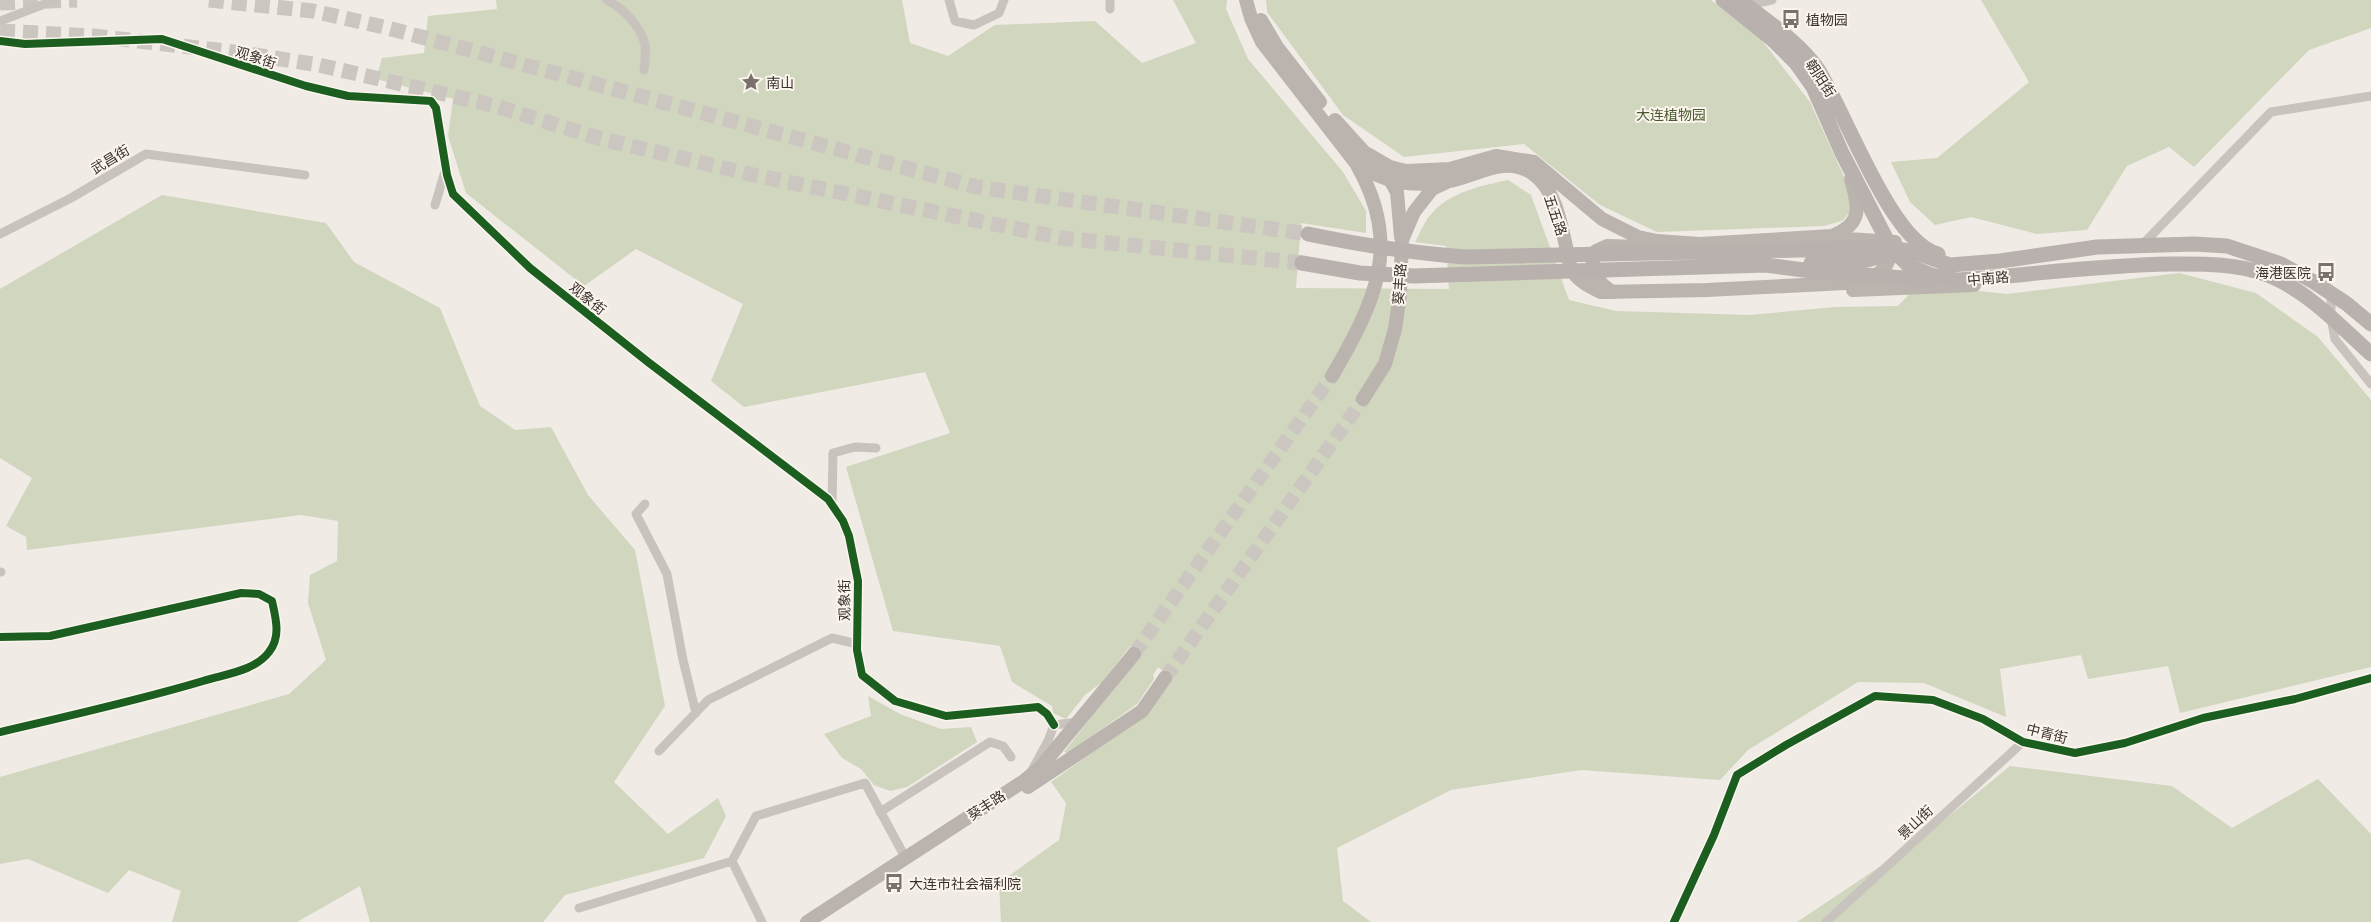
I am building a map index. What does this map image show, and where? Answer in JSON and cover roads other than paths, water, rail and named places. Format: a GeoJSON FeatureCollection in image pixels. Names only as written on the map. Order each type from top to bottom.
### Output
{"type":"FeatureCollection","features":[{"type":"Feature","properties":{"kind":"main road"},"geometry":{"type":"LineString","coordinates":[[1246,0],[1251,18],[1262,42],[1355,162],[1395,187],[1409,183],[1427,171]]}},
{"type":"Feature","properties":{"kind":"main road","name":"五五路"},"geometry":{"type":"LineString","coordinates":[[1255,0],[1266,30],[1277,46],[1353,142],[1375,160],[1390,167],[1406,171],[1450,169],[1496,156],[1534,162],[1602,219],[1638,237],[1657,241],[1700,244],[1818,238],[1832,236],[1845,231],[1853,224],[1857,212],[1857,202],[1842,154]]}},
{"type":"Feature","properties":{"kind":"main road","name":"中南路"},"geometry":{"type":"LineString","coordinates":[[1723,0],[1773,40],[1796,63],[1813,87],[1842,154],[1890,243],[1908,266],[1931,275],[1958,280],[2120,265],[2218,264],[2265,274],[2306,296],[2371,354]]}},
{"type":"Feature","properties":{"kind":"main road","name":"朝阳街"},"geometry":{"type":"LineString","coordinates":[[1744,3],[1803,51],[1816,67],[1829,87],[1873,179]]}},
{"type":"Feature","properties":{"kind":"main road"},"geometry":{"type":"LineString","coordinates":[[1375,160],[1395,187],[1393,221],[1402,240]]}},
{"type":"Feature","properties":{"kind":"main road","name":"葵丰路"},"geometry":{"type":"LineString","coordinates":[[1332,376],[1356,336],[1372,302],[1382,237],[1374,199],[1355,162]]}},
{"type":"Feature","properties":{"kind":"main road","name":"五五路"},"geometry":{"type":"LineString","coordinates":[[1409,183],[1450,180],[1494,166],[1506,165],[1518,166],[1533,173],[1550,194],[1560,219],[1568,259],[1575,275],[1591,288],[1601,292],[1848,284],[1864,282],[1878,275]]}},
{"type":"Feature","properties":{"kind":"main road"},"geometry":{"type":"LineString","coordinates":[[1873,179],[1888,220],[1891,257],[1886,268],[1878,275]]}},
{"type":"Feature","properties":{"kind":"main road"},"geometry":{"type":"LineString","coordinates":[[1873,179],[1898,219],[1912,237],[1934,253],[1975,263]]}},
{"type":"Feature","properties":{"kind":"main road","name":"葵丰路"},"geometry":{"type":"LineString","coordinates":[[1363,399],[1385,364],[1395,329],[1400,294],[1402,240],[1414,212],[1432,189],[1450,180]]}},
{"type":"Feature","properties":{"kind":"main road"},"geometry":{"type":"LineString","coordinates":[[1382,237],[1393,221]]}},
{"type":"Feature","properties":{"kind":"main road"},"geometry":{"type":"LineString","coordinates":[[1308,234],[1368,247],[1415,254],[1466,257],[1723,259]]}},
{"type":"Feature","properties":{"kind":"main road"},"geometry":{"type":"LineString","coordinates":[[1818,238],[1890,243],[1950,265],[2097,247],[2194,244],[2227,246],[2281,264],[2331,293],[2371,324]]}},
{"type":"Feature","properties":{"kind":"main road"},"geometry":{"type":"LineString","coordinates":[[1302,263],[1360,272],[1414,276],[1723,259],[1890,243]]}},
{"type":"Feature","properties":{"kind":"main road"},"geometry":{"type":"LineString","coordinates":[[1766,265],[1880,258],[1890,243]]}},
{"type":"Feature","properties":{"kind":"main road"},"geometry":{"type":"LineString","coordinates":[[1613,292],[1600,282],[1592,264],[1593,256],[1600,247],[1657,248],[1700,244]]}},
{"type":"Feature","properties":{"kind":"main road","name":"五五路"},"geometry":{"type":"LineString","coordinates":[[1723,259],[1811,271],[1958,280]]}},
{"type":"Feature","properties":{"kind":"main road"},"geometry":{"type":"LineString","coordinates":[[1707,290],[1814,291],[1957,287],[1981,284],[2008,276]]}},
{"type":"Feature","properties":{"kind":"main road","name":"葵丰路"},"geometry":{"type":"LineString","coordinates":[[806,922],[1028,778],[1040,768],[1134,654]]}},
{"type":"Feature","properties":{"kind":"main road","name":"葵丰路"},"geometry":{"type":"LineString","coordinates":[[822,922],[1142,712],[1166,678]]}},
{"type":"Feature","properties":{"kind":"street"},"geometry":{"type":"LineString","coordinates":[[0,22],[55,0]]}},
{"type":"Feature","properties":{"kind":"street"},"geometry":{"type":"LineString","coordinates":[[606,0],[615,4],[634,22],[645,46],[644,70]]}},
{"type":"Feature","properties":{"kind":"street"},"geometry":{"type":"LineString","coordinates":[[949,0],[955,21],[974,25],[999,13],[1004,0]]}},
{"type":"Feature","properties":{"kind":"street"},"geometry":{"type":"LineString","coordinates":[[1744,3],[1772,0]]}},
{"type":"Feature","properties":{"kind":"street","name":"观象街"},"geometry":{"type":"LineString","coordinates":[[0,41],[25,44],[162,39],[306,86],[348,96],[431,101],[436,108],[446,167],[453,194],[530,268],[648,362],[828,498],[843,522],[849,536],[858,581],[857,644],[862,675],[895,701],[946,716],[1038,707],[1047,714],[1054,725]]}},
{"type":"Feature","properties":{"kind":"street"},"geometry":{"type":"LineString","coordinates":[[2142,246],[2271,112],[2371,96]]}},
{"type":"Feature","properties":{"kind":"street","name":"武昌街"},"geometry":{"type":"LineString","coordinates":[[0,234],[71,198],[146,154],[305,175]]}},
{"type":"Feature","properties":{"kind":"street"},"geometry":{"type":"LineString","coordinates":[[435,205],[436,196],[446,167]]}},
{"type":"Feature","properties":{"kind":"street"},"geometry":{"type":"LineString","coordinates":[[2331,293],[2331,318],[2335,339],[2371,384]]}},
{"type":"Feature","properties":{"kind":"street"},"geometry":{"type":"LineString","coordinates":[[832,505],[833,453],[855,446],[876,448]]}},
{"type":"Feature","properties":{"kind":"street"},"geometry":{"type":"LineString","coordinates":[[645,504],[636,514],[666,574],[683,660],[696,712]]}},
{"type":"Feature","properties":{"kind":"street"},"geometry":{"type":"LineString","coordinates":[[0,637],[50,636],[242,593],[259,594],[272,602],[277,624],[276,641],[269,653],[253,665],[144,699],[0,732]]}},
{"type":"Feature","properties":{"kind":"street"},"geometry":{"type":"LineString","coordinates":[[659,751],[708,700],[832,638],[857,644]]}},
{"type":"Feature","properties":{"kind":"street","name":"中青街"},"geometry":{"type":"LineString","coordinates":[[1674,922],[1714,835],[1737,776],[1786,745],[1874,696],[1933,700],[1983,719],[2023,742],[2075,753],[2125,743],[2204,718],[2295,699],[2371,678]]}},
{"type":"Feature","properties":{"kind":"street"},"geometry":{"type":"LineString","coordinates":[[1028,778],[1048,741],[1054,725],[1078,722]]}},
{"type":"Feature","properties":{"kind":"street"},"geometry":{"type":"LineString","coordinates":[[880,812],[990,742],[1003,746],[1011,757]]}},
{"type":"Feature","properties":{"kind":"street","name":"景山街"},"geometry":{"type":"LineString","coordinates":[[1826,922],[2023,742]]}},
{"type":"Feature","properties":{"kind":"street"},"geometry":{"type":"LineString","coordinates":[[579,908],[732,861],[756,816],[865,783],[905,858]]}},
{"type":"Feature","properties":{"kind":"street"},"geometry":{"type":"LineString","coordinates":[[732,861],[762,922]]}},
{"type":"Feature","properties":{"kind":"tunnel"},"geometry":{"type":"LineString","coordinates":[[0,3],[77,0]]}},
{"type":"Feature","properties":{"kind":"tunnel"},"geometry":{"type":"LineString","coordinates":[[209,0],[313,11],[388,28],[977,187],[1308,234]]}},
{"type":"Feature","properties":{"kind":"tunnel"},"geometry":{"type":"LineString","coordinates":[[0,31],[94,36],[243,53],[319,65],[496,106],[598,138],[749,174],[1062,238],[1302,263]]}},
{"type":"Feature","properties":{"kind":"tunnel"},"geometry":{"type":"LineString","coordinates":[[1134,654],[1332,376]]}},
{"type":"Feature","properties":{"kind":"tunnel"},"geometry":{"type":"LineString","coordinates":[[1165,678],[1363,399]]}},
{"type":"Feature","properties":{"kind":"place","name":"植物园"},"geometry":{"type":"Point","coordinates":[1791,19]}},
{"type":"Feature","properties":{"kind":"place","name":"南山"},"geometry":{"type":"Point","coordinates":[751,82]}},
{"type":"Feature","properties":{"kind":"place","name":"海港医院"},"geometry":{"type":"Point","coordinates":[2326,272]}},
{"type":"Feature","properties":{"kind":"place","name":"大连市社会福利院"},"geometry":{"type":"Point","coordinates":[894,883]}},
{"type":"Feature","properties":{"kind":"park label","name":"大连植物园"},"geometry":{"type":"Point","coordinates":[1671,114]}}]}
